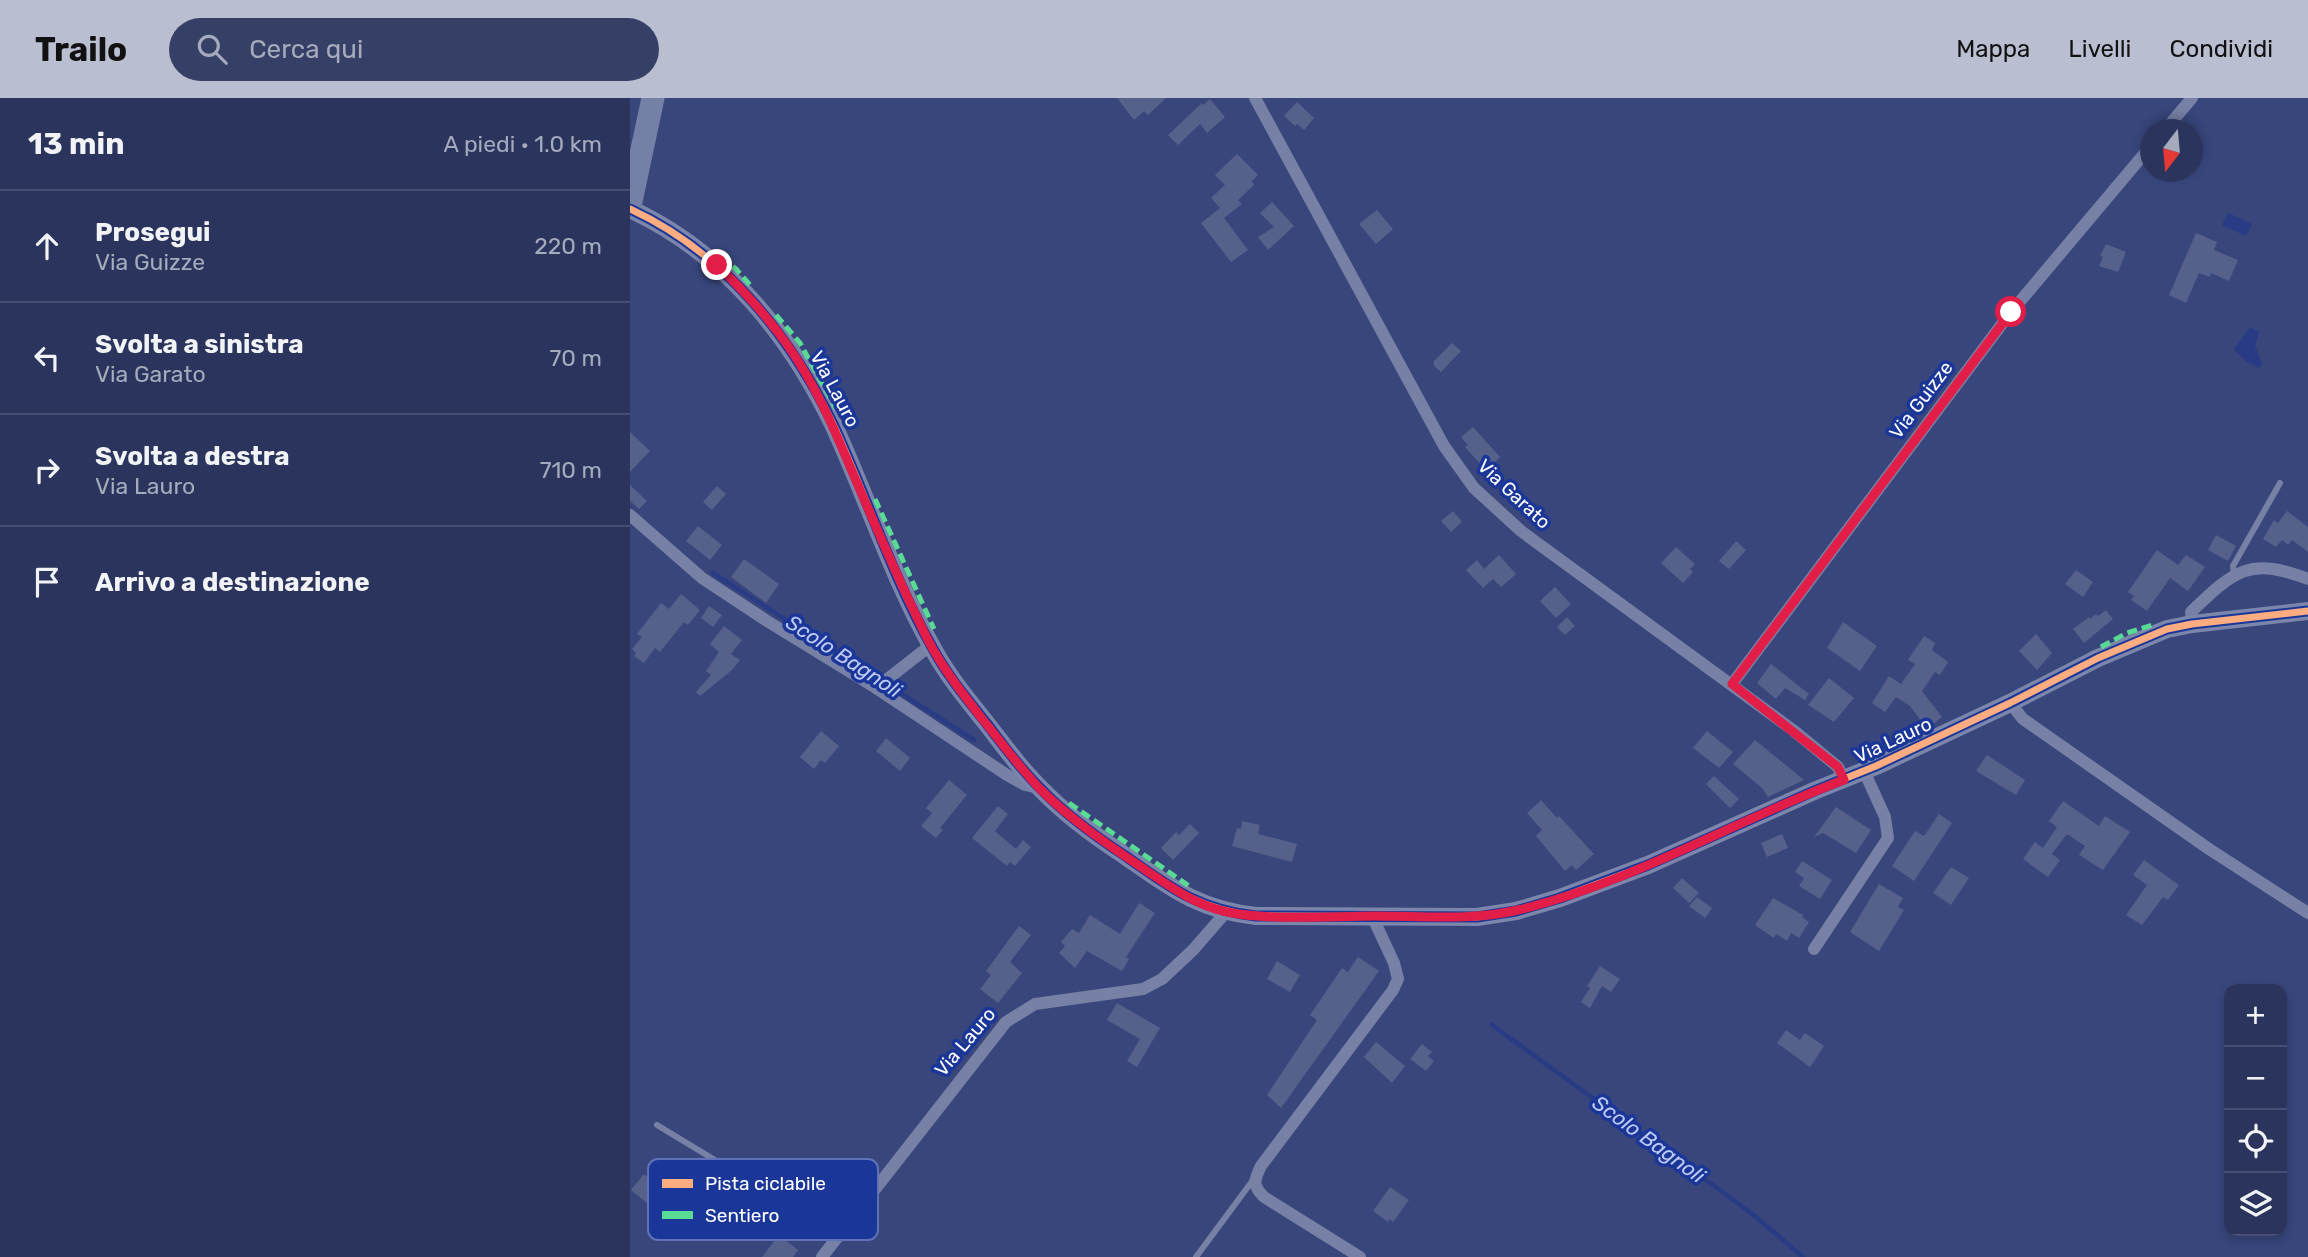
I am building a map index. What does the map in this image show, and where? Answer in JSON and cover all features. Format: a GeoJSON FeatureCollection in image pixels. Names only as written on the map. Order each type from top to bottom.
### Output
{"type":"FeatureCollection","features":[{"type":"Feature","properties":{"kind":"highway"},"geometry":{"type":"LineString","coordinates":[[630,207],[653,98]]}},
{"type":"Feature","properties":{"kind":"street","name":"Via Garato"},"geometry":{"type":"LineString","coordinates":[[1255,98],[1444,446],[1474,488],[1521,531],[1732,684],[1838,767],[1844,780]]}},
{"type":"Feature","properties":{"kind":"street"},"geometry":{"type":"LineString","coordinates":[[2174,119],[2192,98]]}},
{"type":"Feature","properties":{"kind":"street","name":"Via Guizze"},"geometry":{"type":"LineString","coordinates":[[1732,684],[2011,312],[2140,160]]}},
{"type":"Feature","properties":{"kind":"street","name":"Via Lauro"},"geometry":{"type":"LineString","coordinates":[[630,207],[667,229],[717,265],[756,305],[787,344],[833,425],[905,592],[931,645],[951,679],[1040,788],[1109,845],[1169,886],[1199,903],[1226,912],[1256,916],[1477,917],[1516,911],[1560,898],[1648,865],[1864,771],[2167,629],[2308,611]]}},
{"type":"Feature","properties":{"kind":"street","name":"Via Lauro"},"geometry":{"type":"LineString","coordinates":[[630,515],[702,578],[1007,775],[1025,785],[1040,788]]}},
{"type":"Feature","properties":{"kind":"street"},"geometry":{"type":"LineString","coordinates":[[2192,624],[2191,612],[2214,590],[2244,570],[2262,566],[2286,570],[2308,579]]}},
{"type":"Feature","properties":{"kind":"street"},"geometry":{"type":"LineString","coordinates":[[876,688],[931,645]]}},
{"type":"Feature","properties":{"kind":"street"},"geometry":{"type":"LineString","coordinates":[[2010,703],[2022,719],[2208,849],[2308,913]]}},
{"type":"Feature","properties":{"kind":"street","name":"Via Lauro"},"geometry":{"type":"LineString","coordinates":[[1814,949],[1888,838],[1885,817],[1864,771]]}},
{"type":"Feature","properties":{"kind":"street","name":"Via Lauro"},"geometry":{"type":"LineString","coordinates":[[878,1185],[1006,1022],[1035,1004],[1143,989],[1162,979],[1193,950],[1226,912]]}},
{"type":"Feature","properties":{"kind":"street"},"geometry":{"type":"LineString","coordinates":[[1360,1257],[1264,1196],[1255,1188],[1254,1180],[1261,1166],[1393,990],[1398,979],[1372,916]]}},
{"type":"Feature","properties":{"kind":"street","name":"Via Lauro"},"geometry":{"type":"LineString","coordinates":[[822,1257],[835,1240]]}},
{"type":"Feature","properties":{"kind":"lane"},"geometry":{"type":"LineString","coordinates":[[2234,575],[2233,566],[2280,483]]}},
{"type":"Feature","properties":{"kind":"lane"},"geometry":{"type":"LineString","coordinates":[[657,1125],[713,1159]]}},
{"type":"Feature","properties":{"kind":"lane"},"geometry":{"type":"LineString","coordinates":[[1196,1257],[1254,1180]]}},
{"type":"Feature","properties":{"kind":"water"},"geometry":{"type":"Polygon","coordinates":[[[2228,213],[2252,224],[2246,236],[2222,225],[2228,213]]]}},
{"type":"Feature","properties":{"kind":"water"},"geometry":{"type":"Polygon","coordinates":[[[2250,327],[2259,332],[2255,346],[2262,363],[2259,368],[2246,361],[2234,349],[2250,327]]]}},
{"type":"Feature","properties":{"kind":"building"},"geometry":{"type":"Polygon","coordinates":[[[1117,98],[1166,98],[1148,115],[1144,111],[1134,120],[1117,98]]]}},
{"type":"Feature","properties":{"kind":"building"},"geometry":{"type":"Polygon","coordinates":[[[1210,99],[1225,117],[1207,133],[1200,124],[1178,145],[1168,135],[1202,103],[1203,105],[1210,99]]]}},
{"type":"Feature","properties":{"kind":"building"},"geometry":{"type":"Polygon","coordinates":[[[1297,102],[1314,118],[1304,130],[1284,116],[1297,102]]]}},
{"type":"Feature","properties":{"kind":"building"},"geometry":{"type":"Polygon","coordinates":[[[1237,154],[1258,175],[1252,181],[1254,185],[1238,200],[1242,204],[1224,218],[1248,250],[1231,262],[1201,223],[1220,208],[1211,198],[1225,185],[1215,175],[1237,154]]]}},
{"type":"Feature","properties":{"kind":"building"},"geometry":{"type":"Polygon","coordinates":[[[1272,202],[1294,226],[1268,250],[1258,237],[1274,227],[1260,213],[1272,202]]]}},
{"type":"Feature","properties":{"kind":"building"},"geometry":{"type":"Polygon","coordinates":[[[1377,210],[1393,229],[1376,244],[1359,224],[1377,210]]]}},
{"type":"Feature","properties":{"kind":"building"},"geometry":{"type":"Polygon","coordinates":[[[2196,233],[2217,242],[2214,250],[2238,260],[2229,281],[2211,273],[2210,277],[2199,273],[2186,303],[2169,295],[2196,233]]]}},
{"type":"Feature","properties":{"kind":"building"},"geometry":{"type":"Polygon","coordinates":[[[2106,244],[2126,252],[2118,272],[2099,266],[2106,244]]]}},
{"type":"Feature","properties":{"kind":"building"},"geometry":{"type":"Polygon","coordinates":[[[1452,343],[1461,351],[1441,372],[1434,366],[1434,361],[1452,343]]]}},
{"type":"Feature","properties":{"kind":"building"},"geometry":{"type":"Polygon","coordinates":[[[1473,427],[1500,457],[1494,463],[1499,469],[1491,476],[1465,447],[1468,445],[1461,437],[1473,427]]]}},
{"type":"Feature","properties":{"kind":"building"},"geometry":{"type":"Polygon","coordinates":[[[630,432],[650,451],[630,472],[630,432]]]}},
{"type":"Feature","properties":{"kind":"building"},"geometry":{"type":"Polygon","coordinates":[[[630,485],[647,501],[639,509],[630,501],[630,485]]]}},
{"type":"Feature","properties":{"kind":"building"},"geometry":{"type":"Polygon","coordinates":[[[717,486],[726,494],[712,510],[703,502],[717,486]]]}},
{"type":"Feature","properties":{"kind":"building"},"geometry":{"type":"Polygon","coordinates":[[[1453,511],[1462,522],[1451,532],[1441,521],[1453,511]]]}},
{"type":"Feature","properties":{"kind":"building"},"geometry":{"type":"Polygon","coordinates":[[[2287,511],[2308,527],[2308,552],[2292,540],[2288,545],[2282,540],[2276,547],[2263,539],[2274,520],[2278,523],[2287,511]]]}},
{"type":"Feature","properties":{"kind":"building"},"geometry":{"type":"Polygon","coordinates":[[[698,526],[722,545],[710,560],[686,541],[698,526]]]}},
{"type":"Feature","properties":{"kind":"building"},"geometry":{"type":"Polygon","coordinates":[[[2216,535],[2236,546],[2228,561],[2208,550],[2216,535]]]}},
{"type":"Feature","properties":{"kind":"building"},"geometry":{"type":"Polygon","coordinates":[[[1736,541],[1746,550],[1729,569],[1719,561],[1736,541]]]}},
{"type":"Feature","properties":{"kind":"building"},"geometry":{"type":"Polygon","coordinates":[[[1676,547],[1695,564],[1690,569],[1693,572],[1683,583],[1661,563],[1676,547]]]}},
{"type":"Feature","properties":{"kind":"building"},"geometry":{"type":"Polygon","coordinates":[[[2157,550],[2178,565],[2186,555],[2205,567],[2188,591],[2170,578],[2147,611],[2131,600],[2134,596],[2128,592],[2157,550]]]}},
{"type":"Feature","properties":{"kind":"building"},"geometry":{"type":"Polygon","coordinates":[[[1499,555],[1516,574],[1501,587],[1493,579],[1483,588],[1466,570],[1477,560],[1484,569],[1499,555]]]}},
{"type":"Feature","properties":{"kind":"building"},"geometry":{"type":"Polygon","coordinates":[[[744,559],[779,584],[766,603],[731,577],[744,559]]]}},
{"type":"Feature","properties":{"kind":"building"},"geometry":{"type":"Polygon","coordinates":[[[2076,570],[2093,582],[2083,597],[2065,584],[2076,570]]]}},
{"type":"Feature","properties":{"kind":"building"},"geometry":{"type":"Polygon","coordinates":[[[1555,587],[1571,604],[1556,618],[1540,601],[1555,587]]]}},
{"type":"Feature","properties":{"kind":"building"},"geometry":{"type":"Polygon","coordinates":[[[681,594],[700,610],[688,625],[684,622],[660,652],[655,648],[644,663],[634,656],[636,653],[632,649],[642,637],[637,634],[661,603],[669,609],[681,594]]]}},
{"type":"Feature","properties":{"kind":"building"},"geometry":{"type":"Polygon","coordinates":[[[709,606],[722,615],[713,627],[701,618],[709,606]]]}},
{"type":"Feature","properties":{"kind":"building"},"geometry":{"type":"Polygon","coordinates":[[[2106,610],[2113,619],[2084,643],[2073,629],[2089,617],[2090,619],[2096,614],[2098,616],[2106,610]]]}},
{"type":"Feature","properties":{"kind":"building"},"geometry":{"type":"Polygon","coordinates":[[[1567,617],[1575,626],[1565,635],[1557,627],[1567,617]]]}},
{"type":"Feature","properties":{"kind":"building"},"geometry":{"type":"Polygon","coordinates":[[[1843,622],[1877,646],[1860,671],[1827,648],[1843,622]]]}},
{"type":"Feature","properties":{"kind":"building"},"geometry":{"type":"Polygon","coordinates":[[[724,626],[742,640],[731,654],[740,660],[700,696],[696,692],[711,675],[706,671],[719,652],[710,644],[724,626]]]}},
{"type":"Feature","properties":{"kind":"building"},"geometry":{"type":"Polygon","coordinates":[[[2036,634],[2052,653],[2037,670],[2019,651],[2036,634]]]}},
{"type":"Feature","properties":{"kind":"building"},"geometry":{"type":"Polygon","coordinates":[[[1924,636],[1935,643],[1932,650],[1948,662],[1940,675],[1935,672],[1922,691],[1942,717],[1927,729],[1910,706],[1896,697],[1885,712],[1872,703],[1889,676],[1901,684],[1915,664],[1908,660],[1924,636]]]}},
{"type":"Feature","properties":{"kind":"building"},"geometry":{"type":"Polygon","coordinates":[[[1771,664],[1809,694],[1805,700],[1785,688],[1776,699],[1757,683],[1771,664]]]}},
{"type":"Feature","properties":{"kind":"building"},"geometry":{"type":"Polygon","coordinates":[[[1829,678],[1854,698],[1834,722],[1808,705],[1829,678]]]}},
{"type":"Feature","properties":{"kind":"building"},"geometry":{"type":"Polygon","coordinates":[[[821,731],[839,746],[825,763],[821,760],[814,769],[800,757],[821,731]]]}},
{"type":"Feature","properties":{"kind":"building"},"geometry":{"type":"Polygon","coordinates":[[[1707,731],[1733,752],[1719,768],[1693,748],[1707,731]]]}},
{"type":"Feature","properties":{"kind":"building"},"geometry":{"type":"Polygon","coordinates":[[[886,738],[910,758],[900,771],[876,751],[886,738]]]}},
{"type":"Feature","properties":{"kind":"building"},"geometry":{"type":"Polygon","coordinates":[[[1755,740],[1804,780],[1768,797],[1762,788],[1733,764],[1755,740]]]}},
{"type":"Feature","properties":{"kind":"building"},"geometry":{"type":"Polygon","coordinates":[[[1987,755],[2025,780],[2016,795],[1976,771],[1987,755]]]}},
{"type":"Feature","properties":{"kind":"building"},"geometry":{"type":"Polygon","coordinates":[[[1714,776],[1739,799],[1730,808],[1706,784],[1714,776]]]}},
{"type":"Feature","properties":{"kind":"building"},"geometry":{"type":"Polygon","coordinates":[[[949,780],[967,795],[940,828],[943,830],[936,838],[921,826],[932,813],[926,808],[949,780]]]}},
{"type":"Feature","properties":{"kind":"building"},"geometry":{"type":"Polygon","coordinates":[[[1541,800],[1594,854],[1576,870],[1572,865],[1565,871],[1536,836],[1542,830],[1527,813],[1541,800]]]}},
{"type":"Feature","properties":{"kind":"building"},"geometry":{"type":"Polygon","coordinates":[[[2063,801],[2099,826],[2105,816],[2130,832],[2103,870],[2079,855],[2085,846],[2067,834],[2052,854],[2060,860],[2048,877],[2023,859],[2035,842],[2043,848],[2057,827],[2049,821],[2063,801]]]}},
{"type":"Feature","properties":{"kind":"building"},"geometry":{"type":"Polygon","coordinates":[[[998,806],[1008,814],[995,831],[1016,849],[1023,840],[1031,847],[1015,866],[1010,862],[1007,866],[972,838],[998,806]]]}},
{"type":"Feature","properties":{"kind":"building"},"geometry":{"type":"Polygon","coordinates":[[[1836,807],[1871,830],[1856,853],[1823,833],[1814,837],[1836,807]]]}},
{"type":"Feature","properties":{"kind":"building"},"geometry":{"type":"Polygon","coordinates":[[[1939,814],[1952,823],[1914,881],[1892,866],[1915,831],[1924,836],[1939,814]]]}},
{"type":"Feature","properties":{"kind":"building"},"geometry":{"type":"Polygon","coordinates":[[[1242,821],[1260,825],[1258,834],[1297,844],[1292,862],[1232,846],[1242,821]]]}},
{"type":"Feature","properties":{"kind":"building"},"geometry":{"type":"Polygon","coordinates":[[[1190,824],[1199,833],[1173,860],[1161,848],[1176,832],[1179,835],[1190,824]]]}},
{"type":"Feature","properties":{"kind":"building"},"geometry":{"type":"Polygon","coordinates":[[[1782,834],[1788,848],[1767,857],[1761,843],[1782,834]]]}},
{"type":"Feature","properties":{"kind":"building"},"geometry":{"type":"Polygon","coordinates":[[[2144,860],[2179,885],[2168,900],[2163,897],[2142,925],[2126,915],[2147,885],[2133,875],[2144,860]]]}},
{"type":"Feature","properties":{"kind":"building"},"geometry":{"type":"Polygon","coordinates":[[[1802,861],[1832,880],[1820,899],[1799,886],[1804,878],[1795,872],[1802,861]]]}},
{"type":"Feature","properties":{"kind":"building"},"geometry":{"type":"Polygon","coordinates":[[[1951,867],[1969,878],[1951,905],[1933,893],[1951,867]]]}},
{"type":"Feature","properties":{"kind":"building"},"geometry":{"type":"Polygon","coordinates":[[[1682,878],[1699,893],[1689,903],[1673,888],[1682,878]]]}},
{"type":"Feature","properties":{"kind":"building"},"geometry":{"type":"Polygon","coordinates":[[[1879,884],[1903,898],[1898,907],[1904,910],[1879,951],[1850,932],[1879,884]]]}},
{"type":"Feature","properties":{"kind":"building"},"geometry":{"type":"Polygon","coordinates":[[[1697,897],[1712,908],[1705,918],[1689,906],[1697,897]]]}},
{"type":"Feature","properties":{"kind":"building"},"geometry":{"type":"Polygon","coordinates":[[[1773,898],[1803,915],[1809,922],[1799,938],[1791,933],[1787,941],[1776,934],[1774,938],[1755,925],[1773,898]]]}},
{"type":"Feature","properties":{"kind":"building"},"geometry":{"type":"Polygon","coordinates":[[[1139,903],[1155,913],[1126,957],[1129,959],[1122,971],[1087,951],[1075,968],[1059,953],[1065,946],[1061,942],[1072,929],[1079,933],[1090,915],[1120,934],[1139,903]]]}},
{"type":"Feature","properties":{"kind":"building"},"geometry":{"type":"Polygon","coordinates":[[[1019,926],[1031,935],[1010,962],[1022,973],[998,1003],[980,989],[991,975],[986,971],[1019,926]]]}},
{"type":"Feature","properties":{"kind":"building"},"geometry":{"type":"Polygon","coordinates":[[[1358,957],[1379,971],[1281,1108],[1267,1095],[1317,1020],[1310,1015],[1342,968],[1348,972],[1358,957]]]}},
{"type":"Feature","properties":{"kind":"building"},"geometry":{"type":"Polygon","coordinates":[[[1277,961],[1300,975],[1290,992],[1267,979],[1277,961]]]}},
{"type":"Feature","properties":{"kind":"building"},"geometry":{"type":"Polygon","coordinates":[[[1600,966],[1620,979],[1611,992],[1602,986],[1590,1008],[1581,1002],[1590,988],[1587,986],[1600,966]]]}},
{"type":"Feature","properties":{"kind":"building"},"geometry":{"type":"Polygon","coordinates":[[[1117,1003],[1160,1028],[1137,1067],[1127,1061],[1140,1039],[1107,1020],[1117,1003]]]}},
{"type":"Feature","properties":{"kind":"building"},"geometry":{"type":"Polygon","coordinates":[[[1786,1030],[1800,1040],[1805,1033],[1824,1046],[1810,1067],[1777,1043],[1786,1030]]]}},
{"type":"Feature","properties":{"kind":"building"},"geometry":{"type":"Polygon","coordinates":[[[1376,1042],[1405,1066],[1392,1083],[1364,1057],[1376,1042]]]}},
{"type":"Feature","properties":{"kind":"building"},"geometry":{"type":"Polygon","coordinates":[[[1422,1044],[1432,1052],[1428,1056],[1434,1061],[1426,1071],[1410,1059],[1422,1044]]]}},
{"type":"Feature","properties":{"kind":"building"},"geometry":{"type":"Polygon","coordinates":[[[644,1174],[648,1177],[648,1204],[631,1190],[644,1174]]]}},
{"type":"Feature","properties":{"kind":"building"},"geometry":{"type":"Polygon","coordinates":[[[1390,1187],[1409,1200],[1393,1222],[1390,1219],[1388,1222],[1373,1211],[1390,1187]]]}},
{"type":"Feature","properties":{"kind":"building"},"geometry":{"type":"Polygon","coordinates":[[[775,1240],[785,1240],[798,1250],[793,1257],[762,1257],[775,1240]]]}},
{"type":"Feature","properties":{"kind":"waterway","name":"Scolo Bagnoli"},"geometry":{"type":"LineString","coordinates":[[713,573],[974,740]]}},
{"type":"Feature","properties":{"kind":"waterway","name":"Scolo Bagnoli"},"geometry":{"type":"LineString","coordinates":[[1492,1025],[1750,1212],[1803,1257]]}},
{"type":"Feature","properties":{"kind":"marked path"},"geometry":{"type":"LineString","coordinates":[[721,257],[751,286]]}},
{"type":"Feature","properties":{"kind":"marked path"},"geometry":{"type":"LineString","coordinates":[[776,315],[800,343],[836,409]]}},
{"type":"Feature","properties":{"kind":"marked path"},"geometry":{"type":"LineString","coordinates":[[875,499],[934,629]]}},
{"type":"Feature","properties":{"kind":"marked path"},"geometry":{"type":"LineString","coordinates":[[2101,647],[2127,633],[2156,624]]}},
{"type":"Feature","properties":{"kind":"marked path"},"geometry":{"type":"LineString","coordinates":[[1069,803],[1189,886]]}},
{"type":"Feature","properties":{"kind":"cycle path"},"geometry":{"type":"LineString","coordinates":[[630,209],[664,227],[695,248],[723,272],[750,298],[796,358],[833,424],[904,592],[932,647],[958,687],[1013,758],[1050,798],[1102,840],[1186,895],[1236,913],[1256,916],[1477,917],[1516,911],[1560,898],[1648,865],[1876,766],[2098,658],[2167,629],[2308,611]]}},
{"type":"Feature","properties":{"kind":"route"},"geometry":{"type":"LineString","coordinates":[[717,265],[756,305],[787,344],[833,425],[931,645],[951,679],[1017,762],[1054,802],[1109,845],[1169,886],[1213,908],[1256,916],[1477,917],[1516,911],[1560,898],[1648,865],[1844,780],[1838,767],[1732,684],[2011,312]]}}]}
